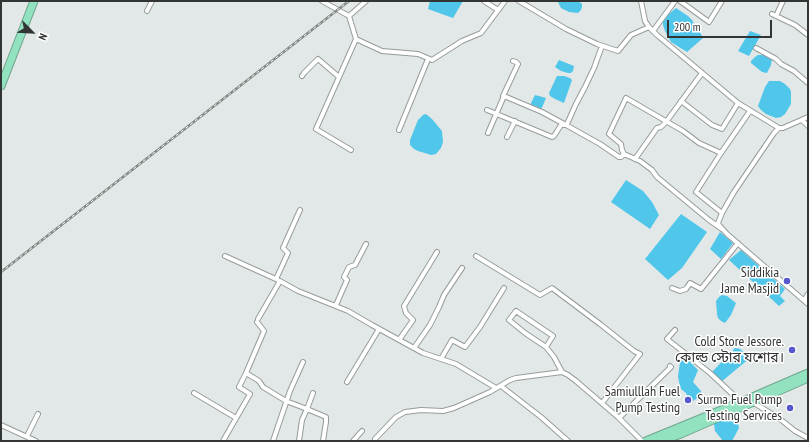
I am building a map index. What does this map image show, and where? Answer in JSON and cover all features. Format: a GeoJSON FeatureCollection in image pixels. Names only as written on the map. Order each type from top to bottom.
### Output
{"type":"FeatureCollection","features":[{"type":"Feature","properties":{"kind":"highway"},"geometry":{"type":"LineString","coordinates":[[1,86],[34,1]]}},
{"type":"Feature","properties":{"kind":"highway"},"geometry":{"type":"LineString","coordinates":[[646,441],[808,373]]}},
{"type":"Feature","properties":{"kind":"highway"},"geometry":{"type":"LineString","coordinates":[[661,441],[754,403],[808,378]]}},
{"type":"Feature","properties":{"kind":"street"},"geometry":{"type":"LineString","coordinates":[[147,11],[152,1]]}},
{"type":"Feature","properties":{"kind":"street"},"geometry":{"type":"LineString","coordinates":[[322,1],[349,16],[356,39],[316,129],[351,150]]}},
{"type":"Feature","properties":{"kind":"street"},"geometry":{"type":"LineString","coordinates":[[349,16],[366,1]]}},
{"type":"Feature","properties":{"kind":"street"},"geometry":{"type":"LineString","coordinates":[[484,1],[498,10]]}},
{"type":"Feature","properties":{"kind":"street"},"geometry":{"type":"LineString","coordinates":[[356,39],[382,51],[418,54],[432,60],[462,41],[481,33],[505,1]]}},
{"type":"Feature","properties":{"kind":"street"},"geometry":{"type":"LineString","coordinates":[[519,1],[566,29],[618,52],[631,35],[649,27]]}},
{"type":"Feature","properties":{"kind":"street"},"geometry":{"type":"LineString","coordinates":[[641,1],[644,16],[649,27],[653,31],[738,103],[779,128]]}},
{"type":"Feature","properties":{"kind":"street"},"geometry":{"type":"LineString","coordinates":[[653,31],[675,1]]}},
{"type":"Feature","properties":{"kind":"street"},"geometry":{"type":"LineString","coordinates":[[680,1],[708,22],[722,1]]}},
{"type":"Feature","properties":{"kind":"street"},"geometry":{"type":"LineString","coordinates":[[782,1],[774,15],[795,25],[808,35]]}},
{"type":"Feature","properties":{"kind":"street"},"geometry":{"type":"LineString","coordinates":[[503,96],[542,112],[566,125],[594,68],[602,46]]}},
{"type":"Feature","properties":{"kind":"street"},"geometry":{"type":"LineString","coordinates":[[756,48],[794,71],[808,83]]}},
{"type":"Feature","properties":{"kind":"street"},"geometry":{"type":"LineString","coordinates":[[302,76],[318,59],[339,77]]}},
{"type":"Feature","properties":{"kind":"street"},"geometry":{"type":"LineString","coordinates":[[399,130],[428,59]]}},
{"type":"Feature","properties":{"kind":"street"},"geometry":{"type":"LineString","coordinates":[[488,133],[518,64],[513,62]]}},
{"type":"Feature","properties":{"kind":"street"},"geometry":{"type":"LineString","coordinates":[[634,159],[657,128],[662,127],[666,122],[702,73]]}},
{"type":"Feature","properties":{"kind":"street"},"geometry":{"type":"LineString","coordinates":[[721,153],[699,143],[683,131],[626,98],[609,134],[621,144],[624,154],[640,161],[652,170],[657,177],[722,229],[808,303]]}},
{"type":"Feature","properties":{"kind":"street"},"geometry":{"type":"LineString","coordinates":[[681,101],[712,125],[722,129],[738,103]]}},
{"type":"Feature","properties":{"kind":"street"},"geometry":{"type":"LineString","coordinates":[[487,110],[552,136],[554,136],[562,124],[619,157],[624,154]]}},
{"type":"Feature","properties":{"kind":"street"},"geometry":{"type":"LineString","coordinates":[[722,213],[696,192],[750,111]]}},
{"type":"Feature","properties":{"kind":"street"},"geometry":{"type":"LineString","coordinates":[[722,229],[718,223],[722,213],[774,133],[779,128],[808,117]]}},
{"type":"Feature","properties":{"kind":"street"},"geometry":{"type":"LineString","coordinates":[[802,120],[808,126]]}},
{"type":"Feature","properties":{"kind":"street"},"geometry":{"type":"LineString","coordinates":[[507,137],[515,121]]}},
{"type":"Feature","properties":{"kind":"street"},"geometry":{"type":"LineString","coordinates":[[223,441],[250,394],[239,387],[264,331],[258,321],[278,280],[288,253],[283,248],[300,210]]}},
{"type":"Feature","properties":{"kind":"street"},"geometry":{"type":"LineString","coordinates":[[672,288],[680,291],[686,289],[690,283],[700,289],[738,243]]}},
{"type":"Feature","properties":{"kind":"street"},"geometry":{"type":"LineString","coordinates":[[336,305],[347,280],[344,277],[349,267],[355,265],[366,244]]}},
{"type":"Feature","properties":{"kind":"street"},"geometry":{"type":"LineString","coordinates":[[399,340],[413,320],[406,313],[404,306],[437,252]]}},
{"type":"Feature","properties":{"kind":"street"},"geometry":{"type":"LineString","coordinates":[[225,256],[278,280],[298,291],[336,305],[423,353],[456,364],[496,388]]}},
{"type":"Feature","properties":{"kind":"street"},"geometry":{"type":"LineString","coordinates":[[476,256],[540,295],[552,288],[634,351],[640,354],[602,403]]}},
{"type":"Feature","properties":{"kind":"street"},"geometry":{"type":"LineString","coordinates":[[414,348],[430,325],[444,295],[462,268]]}},
{"type":"Feature","properties":{"kind":"street"},"geometry":{"type":"LineString","coordinates":[[441,359],[452,340],[465,347],[480,327],[504,288]]}},
{"type":"Feature","properties":{"kind":"street"},"geometry":{"type":"LineString","coordinates":[[808,294],[805,299],[808,303]]}},
{"type":"Feature","properties":{"kind":"street"},"geometry":{"type":"LineString","coordinates":[[546,347],[553,336],[516,311],[509,320],[546,347],[554,357],[562,372]]}},
{"type":"Feature","properties":{"kind":"street"},"geometry":{"type":"LineString","coordinates":[[347,382],[379,329]]}},
{"type":"Feature","properties":{"kind":"street"},"geometry":{"type":"LineString","coordinates":[[675,330],[667,339],[710,373],[741,402]]}},
{"type":"Feature","properties":{"kind":"street"},"geometry":{"type":"LineString","coordinates":[[273,441],[290,390],[303,362]]}},
{"type":"Feature","properties":{"kind":"street"},"geometry":{"type":"LineString","coordinates":[[619,418],[671,367],[670,366]]}},
{"type":"Feature","properties":{"kind":"street"},"geometry":{"type":"LineString","coordinates":[[375,438],[396,417],[405,412],[421,410],[442,411],[454,408],[490,392],[510,380],[562,372],[576,381],[602,403],[642,441]]}},
{"type":"Feature","properties":{"kind":"street"},"geometry":{"type":"LineString","coordinates":[[246,373],[258,381],[263,387],[286,402],[326,417],[323,441]]}},
{"type":"Feature","properties":{"kind":"street"},"geometry":{"type":"LineString","coordinates":[[501,386],[541,417],[568,441]]}},
{"type":"Feature","properties":{"kind":"street"},"geometry":{"type":"LineString","coordinates":[[194,393],[236,418]]}},
{"type":"Feature","properties":{"kind":"street"},"geometry":{"type":"LineString","coordinates":[[299,441],[302,420],[313,393]]}},
{"type":"Feature","properties":{"kind":"street"},"geometry":{"type":"LineString","coordinates":[[754,403],[808,438]]}},
{"type":"Feature","properties":{"kind":"street"},"geometry":{"type":"LineString","coordinates":[[27,436],[38,414]]}},
{"type":"Feature","properties":{"kind":"street"},"geometry":{"type":"LineString","coordinates":[[1,425],[36,441]]}},
{"type":"Feature","properties":{"kind":"street"},"geometry":{"type":"LineString","coordinates":[[353,441],[362,431]]}},
{"type":"Feature","properties":{"kind":"water"},"geometry":{"type":"Polygon","coordinates":[[[430,1],[463,1],[453,18],[428,9],[430,1]]]}},
{"type":"Feature","properties":{"kind":"water"},"geometry":{"type":"Polygon","coordinates":[[[558,1],[578,1],[582,4],[582,7],[578,13],[569,12],[561,8],[558,1]]]}},
{"type":"Feature","properties":{"kind":"water"},"geometry":{"type":"Polygon","coordinates":[[[676,8],[692,20],[703,38],[687,52],[671,42],[663,25],[663,19],[676,8]]]}},
{"type":"Feature","properties":{"kind":"water"},"geometry":{"type":"Polygon","coordinates":[[[750,31],[761,35],[749,56],[738,51],[750,31]]]}},
{"type":"Feature","properties":{"kind":"water"},"geometry":{"type":"Polygon","coordinates":[[[758,55],[765,55],[772,59],[767,73],[762,72],[751,63],[751,61],[758,55]]]}},
{"type":"Feature","properties":{"kind":"water"},"geometry":{"type":"Polygon","coordinates":[[[559,60],[574,66],[573,71],[568,73],[555,67],[559,60]]]}},
{"type":"Feature","properties":{"kind":"water"},"geometry":{"type":"Polygon","coordinates":[[[557,76],[564,76],[572,80],[564,103],[550,96],[549,93],[557,76]]]}},
{"type":"Feature","properties":{"kind":"water"},"geometry":{"type":"Polygon","coordinates":[[[769,81],[780,81],[790,89],[791,92],[791,104],[785,114],[781,117],[776,118],[766,114],[758,106],[765,87],[769,81]]]}},
{"type":"Feature","properties":{"kind":"water"},"geometry":{"type":"Polygon","coordinates":[[[535,95],[546,98],[541,110],[530,105],[535,95]]]}},
{"type":"Feature","properties":{"kind":"water"},"geometry":{"type":"Polygon","coordinates":[[[426,114],[442,131],[443,142],[441,148],[436,154],[431,155],[418,151],[410,145],[410,140],[418,120],[426,114]]]}},
{"type":"Feature","properties":{"kind":"water"},"geometry":{"type":"Polygon","coordinates":[[[626,180],[643,191],[652,202],[659,215],[650,229],[611,202],[626,180]]]}},
{"type":"Feature","properties":{"kind":"water"},"geometry":{"type":"Polygon","coordinates":[[[681,214],[707,232],[682,268],[668,280],[645,259],[681,214]]]}},
{"type":"Feature","properties":{"kind":"water"},"geometry":{"type":"Polygon","coordinates":[[[720,232],[733,243],[721,259],[710,249],[720,232]]]}},
{"type":"Feature","properties":{"kind":"water"},"geometry":{"type":"Polygon","coordinates":[[[741,250],[785,289],[780,296],[785,301],[779,306],[729,260],[741,250]]]}},
{"type":"Feature","properties":{"kind":"water"},"geometry":{"type":"Polygon","coordinates":[[[722,295],[727,296],[736,303],[731,315],[725,323],[718,318],[717,314],[716,301],[722,295]]]}},
{"type":"Feature","properties":{"kind":"water"},"geometry":{"type":"Polygon","coordinates":[[[735,348],[740,349],[750,358],[721,382],[712,372],[735,348]]]}},
{"type":"Feature","properties":{"kind":"water"},"geometry":{"type":"Polygon","coordinates":[[[688,357],[691,361],[690,362],[698,370],[693,382],[701,391],[702,395],[690,403],[686,393],[681,389],[678,376],[680,362],[684,358],[688,357]]]}},
{"type":"Feature","properties":{"kind":"water"},"geometry":{"type":"Polygon","coordinates":[[[729,415],[738,423],[739,428],[732,441],[723,441],[715,431],[714,424],[729,415]]]}},
{"type":"Feature","properties":{"kind":"railway"},"geometry":{"type":"LineString","coordinates":[[1,272],[349,1]]}},
{"type":"Feature","properties":{"kind":"place","name":"Siddikia Jame Masjid"},"geometry":{"type":"Point","coordinates":[787,281]}},
{"type":"Feature","properties":{"kind":"place","name":"Cold Store Jessore. কোল্ড স্টোর যশোর।"},"geometry":{"type":"Point","coordinates":[792,350]}},
{"type":"Feature","properties":{"kind":"place","name":"Samiulllah Fuel Pump Testing"},"geometry":{"type":"Point","coordinates":[688,400]}},
{"type":"Feature","properties":{"kind":"place","name":"Surma Fuel Pump Testing Services"},"geometry":{"type":"Point","coordinates":[790,408]}}]}
